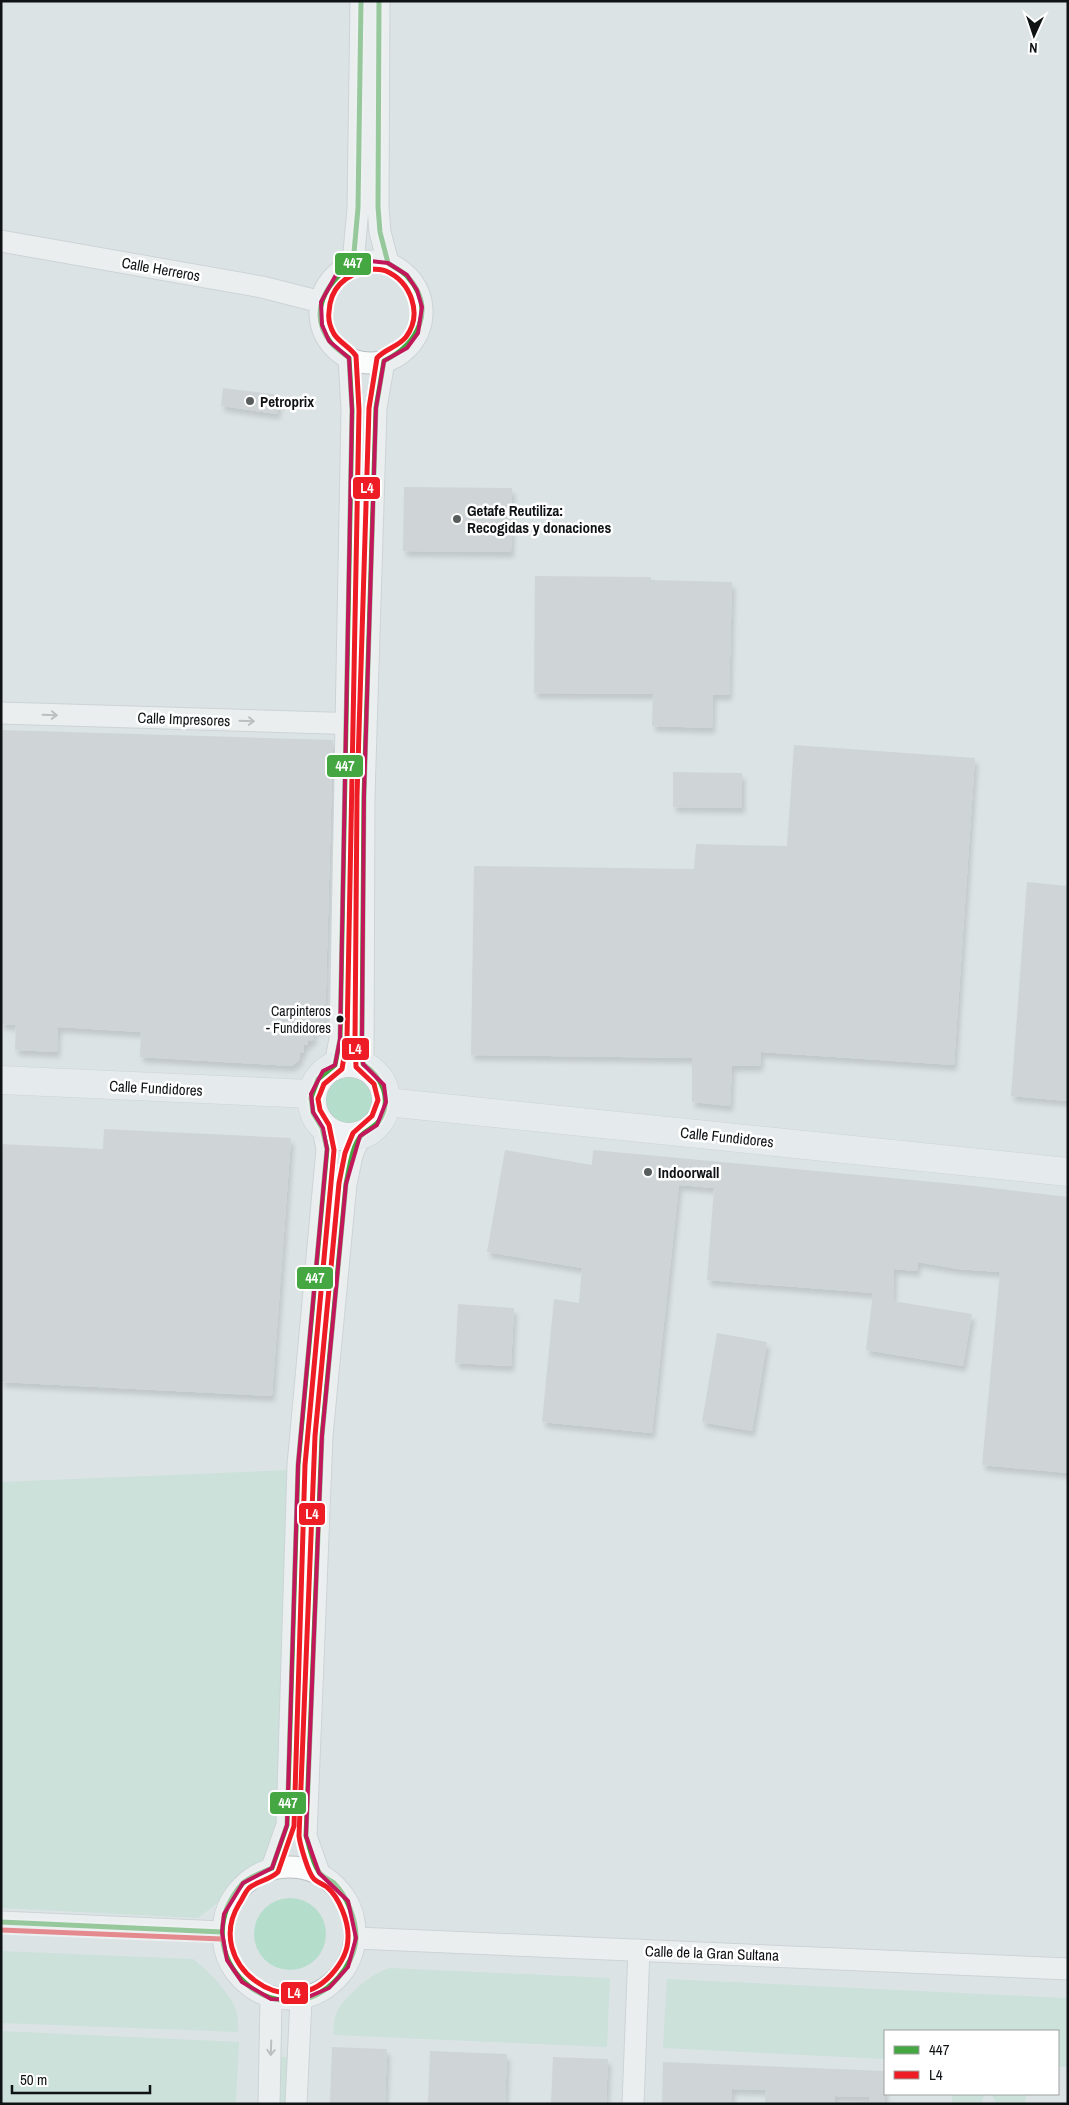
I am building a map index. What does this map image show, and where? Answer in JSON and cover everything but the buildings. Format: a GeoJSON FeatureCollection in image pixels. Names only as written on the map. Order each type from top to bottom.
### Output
{"type":"FeatureCollection","features":[{"type":"Feature","properties":{"kind":"street"},"geometry":{"type":"LineString","coordinates":[[353,264],[358,208],[360,1]]}},
{"type":"Feature","properties":{"kind":"street"},"geometry":{"type":"LineString","coordinates":[[380,1],[378,207],[380,232],[388,263]]}},
{"type":"Feature","properties":{"kind":"street","name":"Calle Herreros"},"geometry":{"type":"LineString","coordinates":[[1,241],[262,287],[321,302]]}},
{"type":"Feature","properties":{"kind":"street"},"geometry":{"type":"LineString","coordinates":[[370,261],[388,263],[407,276],[417,290],[422,307],[421,324],[418,333],[407,348],[393,358],[366,363],[349,358],[329,341],[322,325],[321,302],[327,286],[337,273],[353,264],[370,261]]}},
{"type":"Feature","properties":{"kind":"street"},"geometry":{"type":"LineString","coordinates":[[349,358],[352,410],[356,724],[364,805],[363,1064]]}},
{"type":"Feature","properties":{"kind":"street"},"geometry":{"type":"LineString","coordinates":[[335,1065],[340,1039],[356,724],[376,408],[384,361]]}},
{"type":"Feature","properties":{"kind":"street","name":"Calle Impresores"},"geometry":{"type":"LineString","coordinates":[[1,713],[356,724]]}},
{"type":"Feature","properties":{"kind":"street"},"geometry":{"type":"LineString","coordinates":[[272,1868],[286,1825],[298,1465],[327,1149],[323,1128],[313,1112],[311,1094],[315,1082],[323,1071],[335,1065],[350,1062],[363,1064],[371,1068],[384,1085],[386,1102],[382,1117],[377,1125],[360,1136],[340,1136],[323,1128]]}},
{"type":"Feature","properties":{"kind":"street","name":"Calle Fundidores"},"geometry":{"type":"LineString","coordinates":[[1,1080],[311,1094]]}},
{"type":"Feature","properties":{"kind":"street","name":"Calle Fundidores"},"geometry":{"type":"LineString","coordinates":[[386,1102],[1068,1172]]}},
{"type":"Feature","properties":{"kind":"street"},"geometry":{"type":"LineString","coordinates":[[319,1873],[306,1836],[322,1436],[346,1184],[352,1155],[360,1136]]}},
{"type":"Feature","properties":{"kind":"street"},"geometry":{"type":"LineString","coordinates":[[293,1866],[319,1873],[333,1882],[348,1901],[356,1938],[348,1967],[329,1988],[301,2000],[271,1999],[242,1982],[226,1960],[222,1932],[224,1914],[244,1883],[272,1868],[293,1866]]}},
{"type":"Feature","properties":{"kind":"street"},"geometry":{"type":"LineString","coordinates":[[1,1922],[222,1932]]}},
{"type":"Feature","properties":{"kind":"street","name":"Calle de la Gran Sultana"},"geometry":{"type":"LineString","coordinates":[[356,1938],[1068,1969]]}},
{"type":"Feature","properties":{"kind":"street"},"geometry":{"type":"LineString","coordinates":[[632,2104],[639,1950]]}},
{"type":"Feature","properties":{"kind":"street"},"geometry":{"type":"LineString","coordinates":[[269,2104],[271,1999]]}},
{"type":"Feature","properties":{"kind":"street"},"geometry":{"type":"LineString","coordinates":[[296,2104],[301,2000]]}},
{"type":"Feature","properties":{"kind":"highlighted area"},"geometry":{"type":"Polygon","coordinates":[[[370,261],[388,263],[407,275],[417,290],[422,307],[418,333],[407,348],[384,361],[376,408],[364,796],[362,1040],[363,1064],[384,1085],[386,1102],[377,1125],[360,1136],[346,1184],[322,1436],[306,1836],[319,1873],[348,1901],[356,1938],[348,1967],[329,1988],[301,2000],[271,1999],[242,1982],[227,1960],[222,1932],[224,1914],[243,1883],[272,1868],[287,1825],[298,1465],[327,1149],[323,1128],[313,1112],[311,1094],[323,1071],[335,1065],[340,1039],[352,410],[349,358],[329,341],[322,325],[321,302],[337,273],[353,264],[370,261]]]}},
{"type":"Feature","properties":{"kind":"green space"},"geometry":{"type":"Polygon","coordinates":[[[350,1075],[364,1079],[371,1086],[375,1100],[371,1114],[364,1121],[350,1125],[336,1121],[329,1114],[325,1100],[329,1086],[336,1079],[350,1075]]]}},
{"type":"Feature","properties":{"kind":"green space"},"geometry":{"type":"Polygon","coordinates":[[[289,1470],[277,1857],[198,1918],[1,1908],[1,1482],[289,1470]]]}},
{"type":"Feature","properties":{"kind":"green space"},"geometry":{"type":"Polygon","coordinates":[[[297,1898],[316,1908],[324,1920],[326,1934],[324,1948],[316,1960],[304,1968],[283,1970],[264,1960],[256,1948],[254,1927],[264,1908],[276,1900],[297,1898]]]}},
{"type":"Feature","properties":{"kind":"green space"},"geometry":{"type":"Polygon","coordinates":[[[1,1951],[193,1959],[226,1992],[236,2011],[238,2032],[1,2023],[1,1951]]]}},
{"type":"Feature","properties":{"kind":"green space"},"geometry":{"type":"Polygon","coordinates":[[[390,1968],[610,1978],[607,2047],[333,2035],[336,2014],[343,2002],[369,1978],[390,1968]]]}},
{"type":"Feature","properties":{"kind":"green space"},"geometry":{"type":"Polygon","coordinates":[[[667,1979],[1068,1998],[1068,2067],[1059,2067],[1059,2030],[884,2030],[884,2059],[663,2048],[667,1979]]]}},
{"type":"Feature","properties":{"kind":"green space"},"geometry":{"type":"Polygon","coordinates":[[[1,2031],[239,2042],[236,2104],[1,2104],[1,2031]]]}},
{"type":"Feature","properties":{"kind":"green space"},"geometry":{"type":"Polygon","coordinates":[[[281,2057],[288,2057],[286,2104],[279,2104],[281,2057]]]}},
{"type":"Feature","properties":{"kind":"green space"},"geometry":{"type":"Polygon","coordinates":[[[952,2095],[985,2095],[981,2104],[952,2104],[952,2095]]]}},
{"type":"Feature","properties":{"kind":"green space"},"geometry":{"type":"Polygon","coordinates":[[[992,2095],[1026,2095],[1025,2104],[994,2104],[996,2102],[992,2095]]]}},
{"type":"Feature","properties":{"kind":"transit line","name":"447"},"geometry":{"type":"LineString","coordinates":[[361,1],[358,208],[353,264],[328,289],[320,309],[324,331],[331,343],[349,358],[352,410],[340,1039],[335,1065],[318,1079],[311,1098],[313,1113],[322,1128],[327,1149],[298,1465],[287,1825],[272,1868],[245,1881],[226,1911],[223,1938],[230,1963],[245,1982],[265,1996],[289,2001],[314,1996],[338,1978],[350,1959],[356,1937],[347,1901],[339,1888],[319,1872],[306,1836],[322,1436],[346,1184],[355,1145],[363,1134],[379,1121],[385,1105],[385,1097],[380,1082],[370,1069],[363,1064],[362,1040],[364,796],[376,408],[384,361],[396,354],[414,335],[422,313],[421,301],[416,288],[405,274],[388,263],[380,232],[378,207],[379,1]]}},
{"type":"Feature","properties":{"kind":"transit line","name":"L4"},"geometry":{"type":"LineString","coordinates":[[370,269],[386,271],[402,283],[412,299],[414,319],[406,337],[377,358],[369,408],[357,796],[355,1040],[356,1067],[374,1084],[378,1100],[372,1116],[353,1133],[345,1153],[339,1183],[315,1436],[299,1836],[309,1871],[315,1880],[331,1891],[339,1903],[345,1917],[348,1938],[343,1958],[331,1975],[313,1989],[293,1993],[273,1990],[255,1980],[240,1966],[232,1947],[231,1926],[239,1904],[249,1888],[278,1872],[294,1826],[305,1465],[334,1150],[329,1125],[320,1110],[318,1099],[324,1084],[342,1069],[347,1039],[359,410],[356,356],[334,334],[331,329],[329,315],[330,303],[336,288],[354,274],[370,269]]}},
{"type":"Feature","properties":{"kind":"transit line","name":"447"},"geometry":{"type":"LineString","coordinates":[[1,1922],[222,1932]]}},
{"type":"Feature","properties":{"kind":"transit line","name":"L4"},"geometry":{"type":"LineString","coordinates":[[1,1930],[222,1939]]}},
{"type":"Feature","properties":{"kind":"place","name":"Petroprix"},"geometry":{"type":"Point","coordinates":[250,401]}},
{"type":"Feature","properties":{"kind":"place","name":"Getafe Reutiliza: Recogidas y donaciones"},"geometry":{"type":"Point","coordinates":[457,519]}},
{"type":"Feature","properties":{"kind":"place","name":"Carpinteros - Fundidores"},"geometry":{"type":"Point","coordinates":[340,1019]}},
{"type":"Feature","properties":{"kind":"place","name":"Indoorwall"},"geometry":{"type":"Point","coordinates":[648,1172]}}]}
